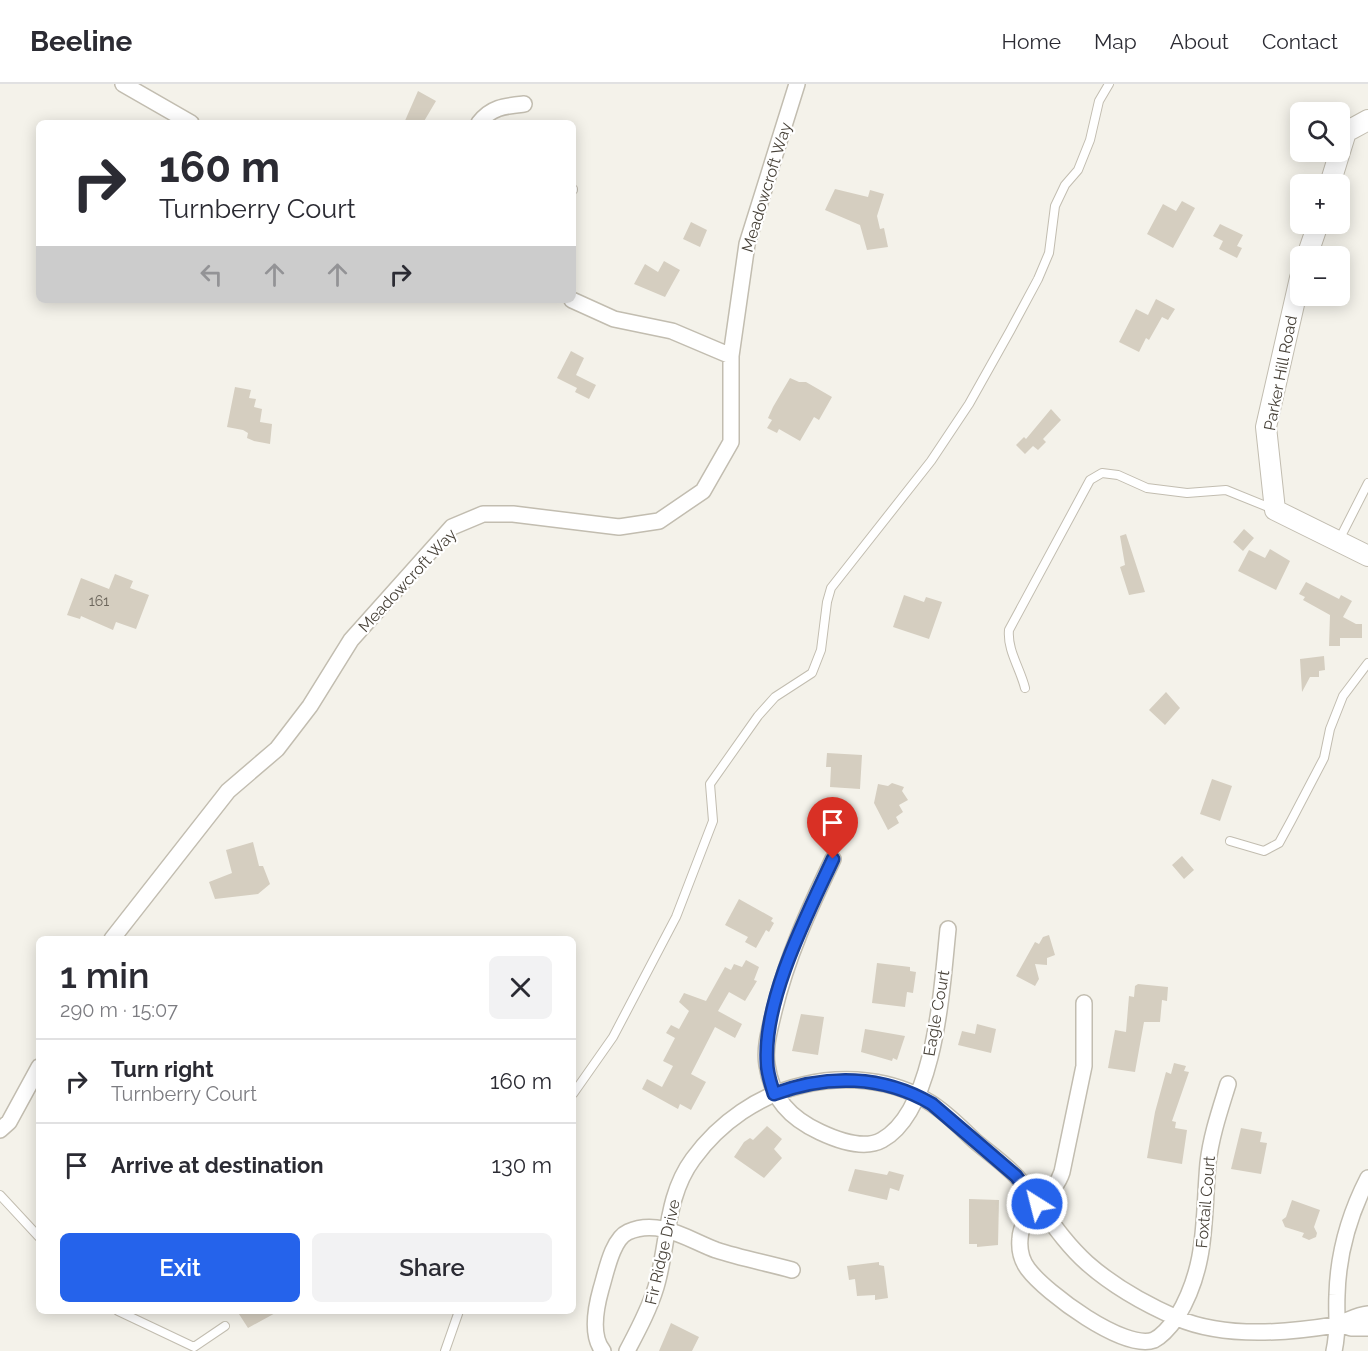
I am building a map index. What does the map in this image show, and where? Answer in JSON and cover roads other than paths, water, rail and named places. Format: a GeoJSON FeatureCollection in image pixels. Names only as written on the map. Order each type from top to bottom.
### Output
{"type":"FeatureCollection","features":[{"type":"Feature","properties":{"kind":"street"},"geometry":{"type":"LineString","coordinates":[[123,84],[148,90],[186,120]]}},
{"type":"Feature","properties":{"kind":"street","name":"Meadowcroft Way"},"geometry":{"type":"LineString","coordinates":[[114,936],[228,791],[277,749],[310,706],[351,640],[452,528],[483,514],[513,514],[619,527],[659,521],[703,491],[731,442],[731,356],[747,244],[797,84]]}},
{"type":"Feature","properties":{"kind":"street"},"geometry":{"type":"LineString","coordinates":[[481,120],[486,113],[500,107],[524,104]]}},
{"type":"Feature","properties":{"kind":"street"},"geometry":{"type":"LineString","coordinates":[[1333,174],[1346,132],[1368,120]]}},
{"type":"Feature","properties":{"kind":"street"},"geometry":{"type":"LineString","coordinates":[[576,302],[614,319],[672,331],[731,356]]}},
{"type":"Feature","properties":{"kind":"street","name":"Parker Hill Road"},"geometry":{"type":"LineString","coordinates":[[1275,510],[1266,427],[1294,306]]}},
{"type":"Feature","properties":{"kind":"street"},"geometry":{"type":"LineString","coordinates":[[1275,510],[1368,556]]}},
{"type":"Feature","properties":{"kind":"street"},"geometry":{"type":"LineString","coordinates":[[774,1094],[766,1064],[767,1043],[783,974],[798,934],[833,859]]}},
{"type":"Feature","properties":{"kind":"street","name":"Eagle Court"},"geometry":{"type":"LineString","coordinates":[[774,1094],[790,1115],[827,1136],[866,1145],[881,1141],[895,1130],[908,1114],[932,1051],[939,1012],[948,929]]}},
{"type":"Feature","properties":{"kind":"street"},"geometry":{"type":"LineString","coordinates":[[1084,1003],[1084,1066],[1062,1172],[1058,1186],[1037,1204],[1020,1236],[1020,1253],[1027,1268],[1069,1306],[1103,1328],[1137,1342],[1154,1340],[1176,1317]]}},
{"type":"Feature","properties":{"kind":"street"},"geometry":{"type":"LineString","coordinates":[[0,1130],[9,1122],[36,1072]]}},
{"type":"Feature","properties":{"kind":"street","name":"Fir Ridge Drive"},"geometry":{"type":"LineString","coordinates":[[627,1351],[648,1313],[657,1286],[671,1205],[680,1178],[694,1157],[730,1120],[755,1103],[774,1094],[813,1082],[853,1080],[872,1081],[916,1095],[932,1104],[1016,1176],[1071,1247],[1096,1271],[1121,1288],[1176,1317],[1197,1325],[1263,1332],[1339,1324],[1354,1316],[1368,1314]]}},
{"type":"Feature","properties":{"kind":"street","name":"Foxtail Court"},"geometry":{"type":"LineString","coordinates":[[1176,1317],[1201,1257],[1206,1223],[1211,1142],[1228,1084]]}},
{"type":"Feature","properties":{"kind":"street"},"geometry":{"type":"LineString","coordinates":[[1334,1351],[1339,1324],[1337,1299],[1341,1250],[1350,1218],[1368,1178]]}},
{"type":"Feature","properties":{"kind":"street"},"geometry":{"type":"LineString","coordinates":[[603,1351],[596,1336],[600,1291],[618,1240],[627,1232],[666,1229],[716,1250],[792,1270]]}},
{"type":"Feature","properties":{"kind":"street","name":"Fir Ridge Drive"},"geometry":{"type":"LineString","coordinates":[[1339,1324],[1351,1328],[1368,1328]]}},
{"type":"Feature","properties":{"kind":"lane"},"geometry":{"type":"LineString","coordinates":[[576,1090],[613,1037],[676,918],[713,821],[710,784],[758,716],[775,698],[812,673],[821,650],[831,588],[931,461],[969,404],[1038,279],[1049,253],[1055,207],[1065,185],[1078,170],[1090,140],[1099,101],[1109,84]]}},
{"type":"Feature","properties":{"kind":"lane"},"geometry":{"type":"LineString","coordinates":[[1025,688],[1019,665],[1008,644],[1009,630],[1090,480],[1102,473],[1118,476],[1147,488],[1187,493],[1226,490],[1275,510]]}},
{"type":"Feature","properties":{"kind":"lane"},"geometry":{"type":"LineString","coordinates":[[1338,541],[1368,483]]}},
{"type":"Feature","properties":{"kind":"lane"},"geometry":{"type":"LineString","coordinates":[[1230,841],[1264,851],[1279,843],[1324,758],[1330,729],[1343,696],[1368,663]]}},
{"type":"Feature","properties":{"kind":"lane"},"geometry":{"type":"LineString","coordinates":[[0,1195],[36,1234]]}},
{"type":"Feature","properties":{"kind":"lane"},"geometry":{"type":"LineString","coordinates":[[124,1314],[194,1347],[225,1326]]}},
{"type":"Feature","properties":{"kind":"lane"},"geometry":{"type":"LineString","coordinates":[[445,1351],[458,1314]]}}]}
